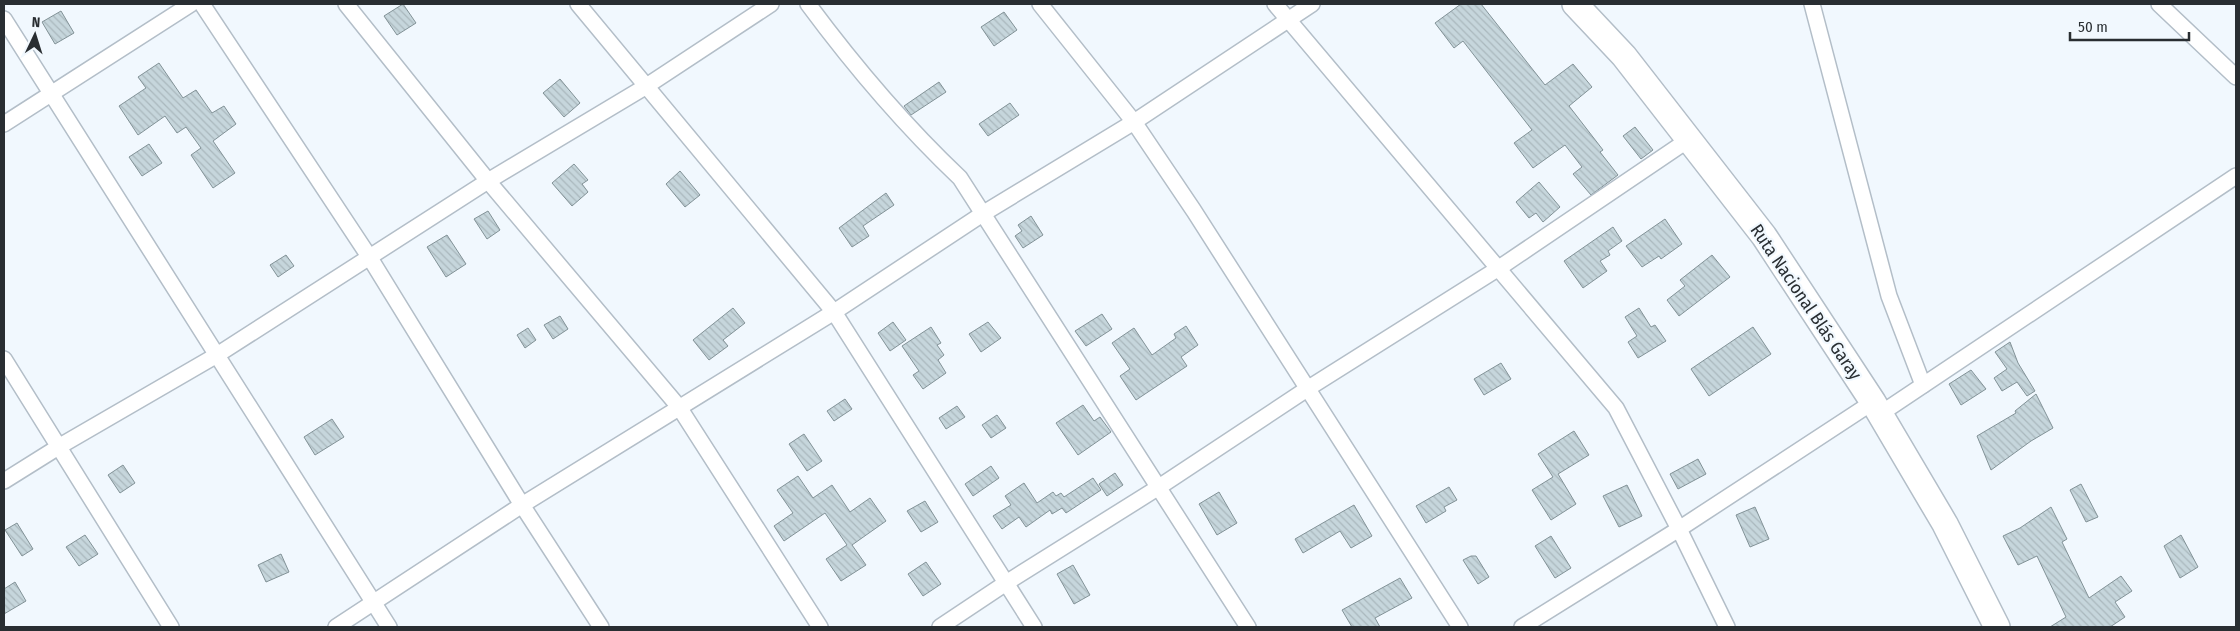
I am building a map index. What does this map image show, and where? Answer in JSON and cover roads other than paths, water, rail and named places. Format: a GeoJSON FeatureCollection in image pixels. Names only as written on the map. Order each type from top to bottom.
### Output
{"type":"FeatureCollection","features":[{"type":"Feature","properties":{"kind":"highway","name":"Ruta Nacional Blás Garay"},"geometry":{"type":"LineString","coordinates":[[1575,4],[1624,56],[1764,236],[1877,408],[1945,524],[1997,627]]}},
{"type":"Feature","properties":{"kind":"street"},"geometry":{"type":"LineString","coordinates":[[4,124],[191,4]]}},
{"type":"Feature","properties":{"kind":"street"},"geometry":{"type":"LineString","coordinates":[[202,4],[370,258],[522,505],[601,627]]}},
{"type":"Feature","properties":{"kind":"street"},"geometry":{"type":"LineString","coordinates":[[346,4],[488,181],[679,408],[820,627]]}},
{"type":"Feature","properties":{"kind":"street"},"geometry":{"type":"LineString","coordinates":[[578,4],[645,87],[834,312],[1034,627]]}},
{"type":"Feature","properties":{"kind":"street"},"geometry":{"type":"LineString","coordinates":[[4,481],[60,446],[217,355],[488,181],[645,87],[771,4]]}},
{"type":"Feature","properties":{"kind":"street"},"geometry":{"type":"LineString","coordinates":[[808,4],[845,54],[927,147],[960,178],[1248,627]]}},
{"type":"Feature","properties":{"kind":"street"},"geometry":{"type":"LineString","coordinates":[[1040,4],[1134,122],[1194,211],[1460,627]]}},
{"type":"Feature","properties":{"kind":"street"},"geometry":{"type":"LineString","coordinates":[[1275,4],[1616,408],[1679,529],[1726,627]]}},
{"type":"Feature","properties":{"kind":"street"},"geometry":{"type":"LineString","coordinates":[[336,627],[522,505],[834,312],[984,213],[1134,122],[1312,4]]}},
{"type":"Feature","properties":{"kind":"street"},"geometry":{"type":"LineString","coordinates":[[1812,4],[1889,296],[1923,385]]}},
{"type":"Feature","properties":{"kind":"street"},"geometry":{"type":"LineString","coordinates":[[2159,4],[2236,77]]}},
{"type":"Feature","properties":{"kind":"street"},"geometry":{"type":"LineString","coordinates":[[4,19],[389,627]]}},
{"type":"Feature","properties":{"kind":"street"},"geometry":{"type":"LineString","coordinates":[[940,627],[1006,583],[1159,487],[1307,389],[1499,268],[1688,140]]}},
{"type":"Feature","properties":{"kind":"street"},"geometry":{"type":"LineString","coordinates":[[1522,627],[1877,408],[1923,385],[2236,176]]}},
{"type":"Feature","properties":{"kind":"street"},"geometry":{"type":"LineString","coordinates":[[4,359],[60,446],[171,627]]}}]}
